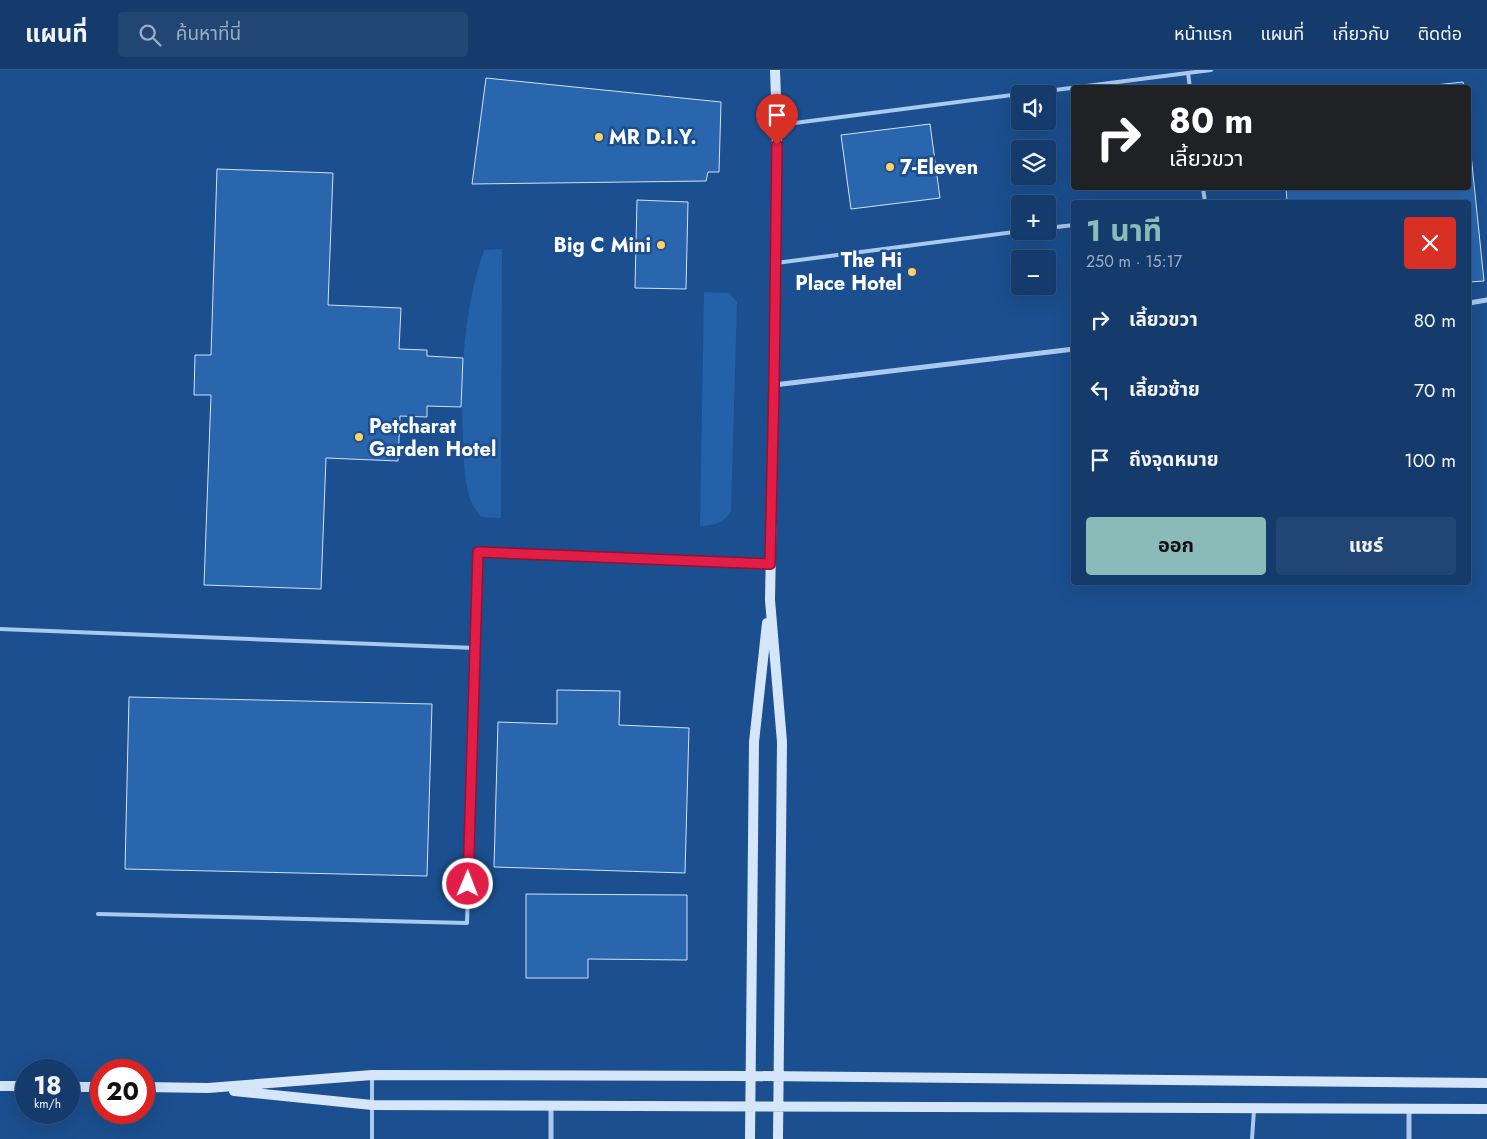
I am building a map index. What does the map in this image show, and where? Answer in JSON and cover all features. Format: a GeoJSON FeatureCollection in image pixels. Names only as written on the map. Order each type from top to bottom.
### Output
{"type":"FeatureCollection","features":[{"type":"Feature","properties":{"kind":"main road"},"geometry":{"type":"LineString","coordinates":[[775,70],[777,125],[776,263],[770,600],[782,742],[778,1139]]}},
{"type":"Feature","properties":{"kind":"main road"},"geometry":{"type":"LineString","coordinates":[[750,1139],[754,742],[770,600]]}},
{"type":"Feature","properties":{"kind":"main road"},"geometry":{"type":"LineString","coordinates":[[208,1088],[372,1075],[779,1076],[1487,1083]]}},
{"type":"Feature","properties":{"kind":"main road"},"geometry":{"type":"LineString","coordinates":[[0,1086],[15,1086]]}},
{"type":"Feature","properties":{"kind":"main road"},"geometry":{"type":"LineString","coordinates":[[155,1087],[208,1088],[372,1105],[1487,1109]]}},
{"type":"Feature","properties":{"kind":"street"},"geometry":{"type":"LineString","coordinates":[[1471,302],[1487,300]]}},
{"type":"Feature","properties":{"kind":"street"},"geometry":{"type":"LineString","coordinates":[[774,385],[1071,349]]}},
{"type":"Feature","properties":{"kind":"street"},"geometry":{"type":"LineString","coordinates":[[551,1106],[551,1139]]}},
{"type":"Feature","properties":{"kind":"street"},"geometry":{"type":"LineString","coordinates":[[1409,1109],[1409,1139]]}},
{"type":"Feature","properties":{"kind":"lane"},"geometry":{"type":"LineString","coordinates":[[1094,85],[1211,70]]}},
{"type":"Feature","properties":{"kind":"lane"},"geometry":{"type":"LineString","coordinates":[[1188,73],[1190,85]]}},
{"type":"Feature","properties":{"kind":"lane"},"geometry":{"type":"LineString","coordinates":[[1056,90],[1071,88]]}},
{"type":"Feature","properties":{"kind":"lane"},"geometry":{"type":"LineString","coordinates":[[777,125],[1011,95]]}},
{"type":"Feature","properties":{"kind":"lane"},"geometry":{"type":"LineString","coordinates":[[1056,227],[1071,225]]}},
{"type":"Feature","properties":{"kind":"lane"},"geometry":{"type":"LineString","coordinates":[[776,263],[1011,232]]}},
{"type":"Feature","properties":{"kind":"lane"},"geometry":{"type":"LineString","coordinates":[[98,914],[467,923],[478,552],[770,564]]}},
{"type":"Feature","properties":{"kind":"lane"},"geometry":{"type":"LineString","coordinates":[[0,629],[475,648]]}},
{"type":"Feature","properties":{"kind":"lane"},"geometry":{"type":"LineString","coordinates":[[372,1075],[372,1139]]}},
{"type":"Feature","properties":{"kind":"lane"},"geometry":{"type":"LineString","coordinates":[[1252,1139],[1254,1108]]}},
{"type":"Feature","properties":{"kind":"shaded area"},"geometry":{"type":"Polygon","coordinates":[[[502,249],[501,518],[481,517],[473,505],[469,494],[464,463],[462,393],[467,320],[477,273],[484,250],[502,249]]]}},
{"type":"Feature","properties":{"kind":"shaded area"},"geometry":{"type":"Polygon","coordinates":[[[704,292],[729,293],[737,302],[731,511],[725,519],[718,523],[700,526],[704,292]]]}},
{"type":"Feature","properties":{"kind":"building","name":"MR D.I.Y."},"geometry":{"type":"Polygon","coordinates":[[[486,78],[721,102],[719,172],[708,172],[706,181],[472,184],[486,78]]]}},
{"type":"Feature","properties":{"kind":"building"},"geometry":{"type":"Polygon","coordinates":[[[1463,82],[1464,85],[1435,85],[1463,82]]]}},
{"type":"Feature","properties":{"kind":"building","name":"7-Eleven"},"geometry":{"type":"Polygon","coordinates":[[[930,124],[940,198],[851,209],[841,135],[930,124]]]}},
{"type":"Feature","properties":{"kind":"building"},"geometry":{"type":"Polygon","coordinates":[[[1471,154],[1484,281],[1471,282],[1471,200],[1287,200],[1286,190],[1471,190],[1471,154]]]}},
{"type":"Feature","properties":{"kind":"building"},"geometry":{"type":"Polygon","coordinates":[[[217,169],[333,173],[328,305],[401,308],[399,349],[427,350],[427,356],[463,358],[461,407],[427,406],[427,417],[400,416],[398,461],[326,458],[321,589],[204,585],[211,395],[194,395],[195,355],[211,355],[217,169]]]}},
{"type":"Feature","properties":{"kind":"building","name":"Big C Mini"},"geometry":{"type":"Polygon","coordinates":[[[637,200],[688,202],[686,289],[635,288],[637,200]]]}},
{"type":"Feature","properties":{"kind":"building"},"geometry":{"type":"Polygon","coordinates":[[[557,690],[620,691],[619,725],[689,728],[685,873],[494,867],[498,722],[557,724],[557,690]]]}},
{"type":"Feature","properties":{"kind":"building"},"geometry":{"type":"Polygon","coordinates":[[[129,697],[432,704],[427,876],[125,869],[129,697]]]}},
{"type":"Feature","properties":{"kind":"building"},"geometry":{"type":"Polygon","coordinates":[[[526,894],[687,895],[687,960],[588,959],[588,978],[526,978],[526,894]]]}},
{"type":"Feature","properties":{"kind":"place","name":"MR D.I.Y."},"geometry":{"type":"Point","coordinates":[599,137]}},
{"type":"Feature","properties":{"kind":"place","name":"7-Eleven"},"geometry":{"type":"Point","coordinates":[890,167]}},
{"type":"Feature","properties":{"kind":"place","name":"Big C Mini"},"geometry":{"type":"Point","coordinates":[661,245]}},
{"type":"Feature","properties":{"kind":"place","name":"The Hi Place Hotel"},"geometry":{"type":"Point","coordinates":[912,272]}},
{"type":"Feature","properties":{"kind":"place","name":"Petcharat Garden Hotel"},"geometry":{"type":"Point","coordinates":[359,437]}},
{"type":"Feature","properties":{"kind":"route"},"geometry":{"type":"LineString","coordinates":[[468,884],[478,552],[770,564],[777,145]]}}]}
